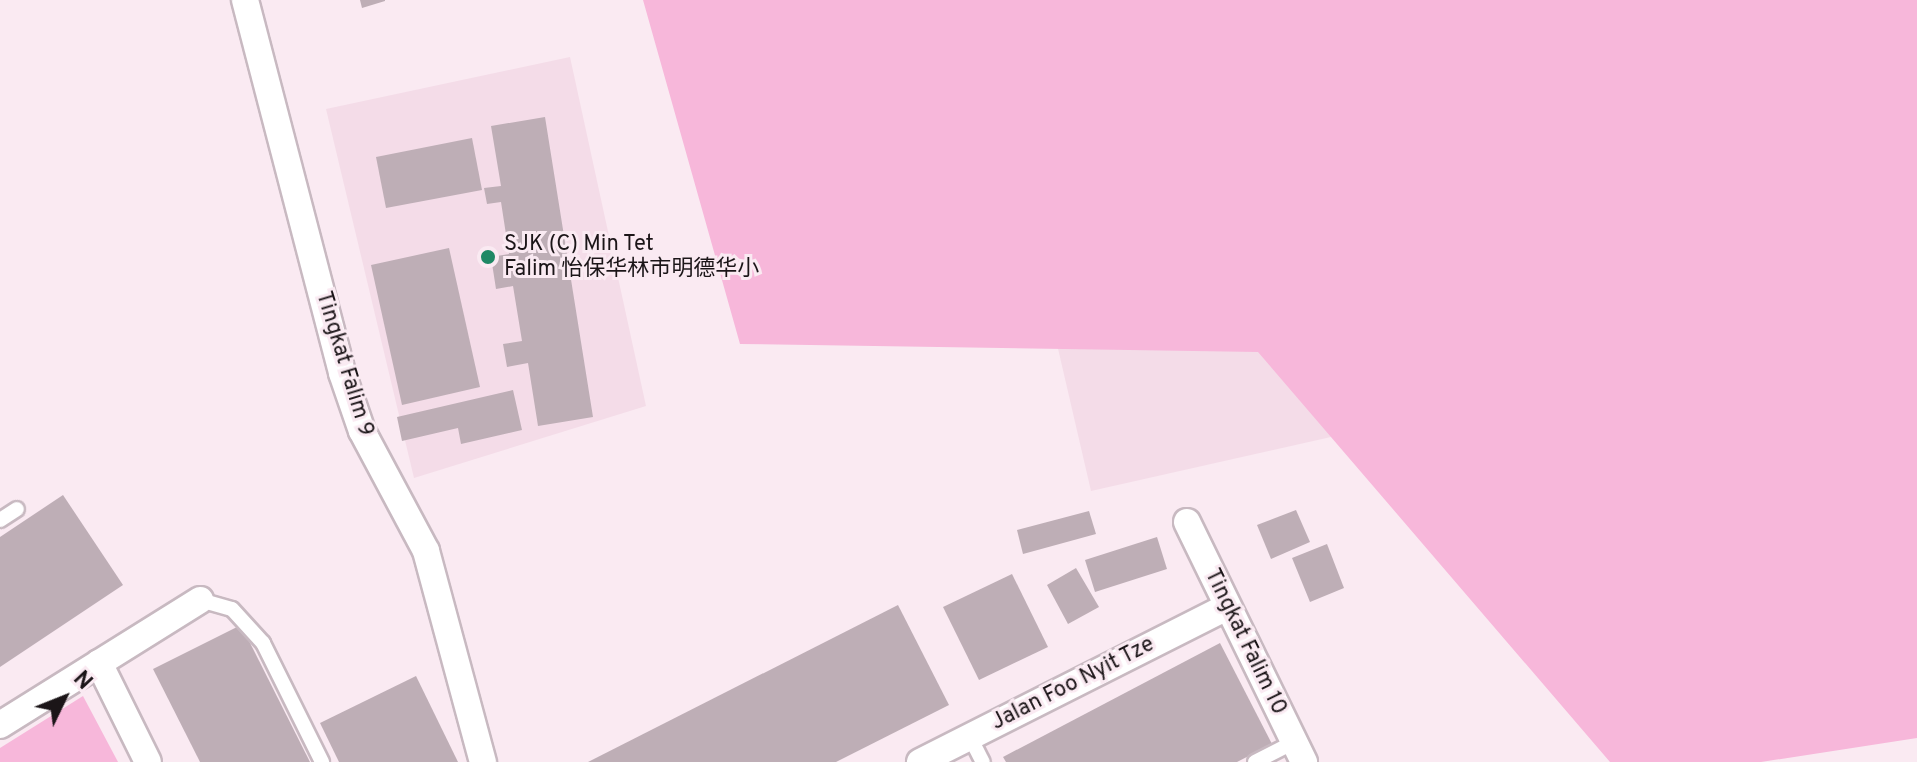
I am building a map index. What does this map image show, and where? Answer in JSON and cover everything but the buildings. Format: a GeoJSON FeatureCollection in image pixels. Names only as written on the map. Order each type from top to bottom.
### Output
{"type":"FeatureCollection","features":[{"type":"Feature","properties":{"kind":"street","name":"Tingkat Falim 9"},"geometry":{"type":"LineString","coordinates":[[245,0],[342,373],[362,431],[426,551],[483,762]]}},
{"type":"Feature","properties":{"kind":"street","name":"Tingkat Falim 10"},"geometry":{"type":"LineString","coordinates":[[1187,522],[1299,752]]}},
{"type":"Feature","properties":{"kind":"street"},"geometry":{"type":"LineString","coordinates":[[0,725],[200,600]]}},
{"type":"Feature","properties":{"kind":"street","name":"Jalan Foo Nyit Tze"},"geometry":{"type":"LineString","coordinates":[[920,762],[1227,607]]}},
{"type":"Feature","properties":{"kind":"street"},"geometry":{"type":"LineString","coordinates":[[99,663],[148,762]]}},
{"type":"Feature","properties":{"kind":"lane"},"geometry":{"type":"LineString","coordinates":[[0,520],[17,509]]}},
{"type":"Feature","properties":{"kind":"lane"},"geometry":{"type":"LineString","coordinates":[[200,600],[232,609],[263,643],[322,762]]}},
{"type":"Feature","properties":{"kind":"lane"},"geometry":{"type":"LineString","coordinates":[[970,737],[983,762]]}},
{"type":"Feature","properties":{"kind":"lane"},"geometry":{"type":"LineString","coordinates":[[1255,762],[1299,752]]}},
{"type":"Feature","properties":{"kind":"shaded area"},"geometry":{"type":"Polygon","coordinates":[[[643,0],[1917,0],[1917,738],[1761,762],[1610,762],[1258,352],[740,344],[643,0]]]}},
{"type":"Feature","properties":{"kind":"shaded area","name":"SJK (C) Min Tet Falim 怡保华林市明德华小"},"geometry":{"type":"Polygon","coordinates":[[[570,57],[646,406],[414,478],[326,109],[570,57]]]}},
{"type":"Feature","properties":{"kind":"shaded area"},"geometry":{"type":"Polygon","coordinates":[[[1053,327],[1570,383],[1091,491],[1053,327]]]}},
{"type":"Feature","properties":{"kind":"shaded area"},"geometry":{"type":"Polygon","coordinates":[[[83,696],[118,762],[0,762],[0,748],[83,696]]]}},
{"type":"Feature","properties":{"kind":"place","name":"SJK (C) Min Tet Falim 怡保华林市明德华小"},"geometry":{"type":"Point","coordinates":[488,257]}}]}
